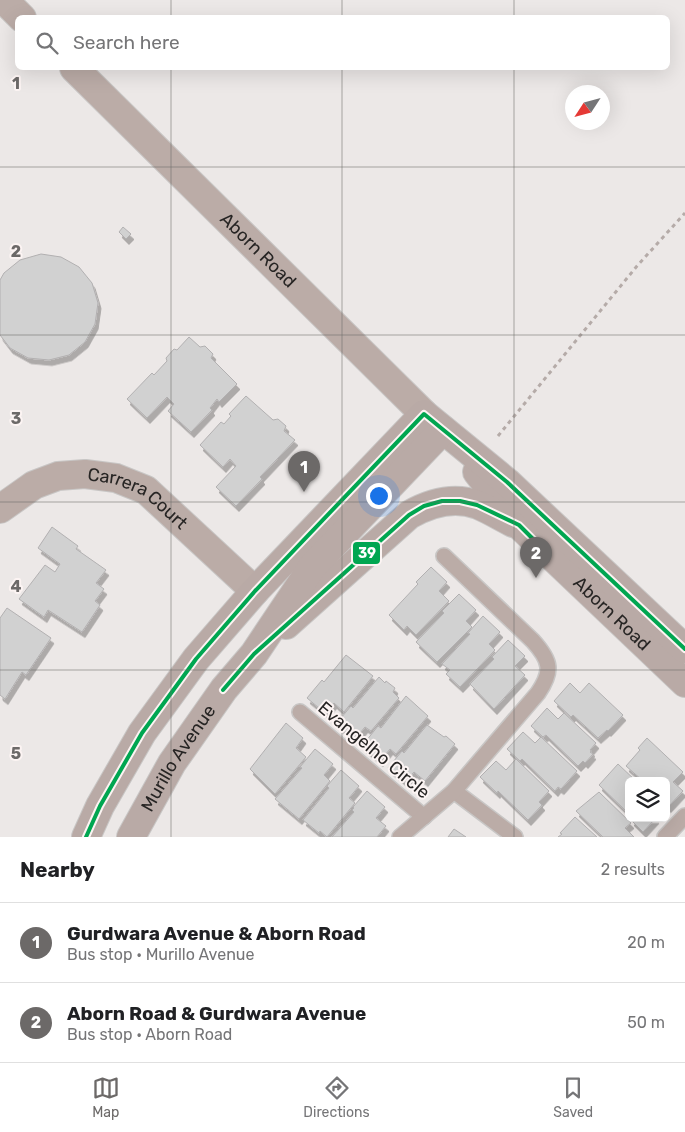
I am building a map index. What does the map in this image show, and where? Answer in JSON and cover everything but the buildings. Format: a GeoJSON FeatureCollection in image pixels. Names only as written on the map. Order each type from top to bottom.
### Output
{"type":"FeatureCollection","features":[{"type":"Feature","properties":{"kind":"main road","name":"Aborn Road"},"geometry":{"type":"LineString","coordinates":[[434,422],[519,525],[685,683]]}},
{"type":"Feature","properties":{"kind":"main road","name":"Aborn Road"},"geometry":{"type":"LineString","coordinates":[[434,422],[507,482],[685,649]]}},
{"type":"Feature","properties":{"kind":"main road"},"geometry":{"type":"LineString","coordinates":[[86,837],[100,806],[142,733],[196,659],[256,591],[434,422]]}},
{"type":"Feature","properties":{"kind":"main road","name":"Murillo Avenue"},"geometry":{"type":"LineString","coordinates":[[131,837],[172,763],[224,689],[254,654],[313,566],[434,422]]}},
{"type":"Feature","properties":{"kind":"main road"},"geometry":{"type":"LineString","coordinates":[[254,654],[409,515],[424,506],[442,501],[460,501],[477,505],[519,525]]}},
{"type":"Feature","properties":{"kind":"street","name":"Aborn Road"},"geometry":{"type":"LineString","coordinates":[[76,70],[434,422]]}},
{"type":"Feature","properties":{"kind":"street","name":"Carrera Court"},"geometry":{"type":"LineString","coordinates":[[0,509],[34,485],[58,476],[84,474],[116,478],[146,490],[256,591]]}},
{"type":"Feature","properties":{"kind":"lane","name":"Evangelho Circle"},"geometry":{"type":"LineString","coordinates":[[400,837],[454,791],[538,693],[546,682],[549,669],[545,653],[534,641],[444,556]]}},
{"type":"Feature","properties":{"kind":"lane","name":"Evangelho Circle"},"geometry":{"type":"LineString","coordinates":[[300,712],[424,817]]}},
{"type":"Feature","properties":{"kind":"lane","name":"Evangelho Circle"},"geometry":{"type":"LineString","coordinates":[[454,791],[516,837]]}},
{"type":"Feature","properties":{"kind":"lane"},"geometry":{"type":"LineString","coordinates":[[665,837],[685,816]]}},
{"type":"Feature","properties":{"kind":"path"},"geometry":{"type":"LineString","coordinates":[[498,436],[637,266],[685,213]]}},
{"type":"Feature","properties":{"kind":"transit line","name":"39"},"geometry":{"type":"LineString","coordinates":[[86,837],[100,806],[142,733],[196,659],[255,591],[424,414],[507,482],[685,649]]}},
{"type":"Feature","properties":{"kind":"transit line","name":"39"},"geometry":{"type":"LineString","coordinates":[[223,690],[254,654],[409,515],[424,506],[442,501],[460,501],[477,505],[519,525],[536,542]]}},
{"type":"Feature","properties":{"kind":"place","name":"Gurdwara Avenue & Aborn Road"},"geometry":{"type":"Point","coordinates":[304,492]}},
{"type":"Feature","properties":{"kind":"place","name":"Aborn Road & Gurdwara Avenue"},"geometry":{"type":"Point","coordinates":[536,578]}}]}
